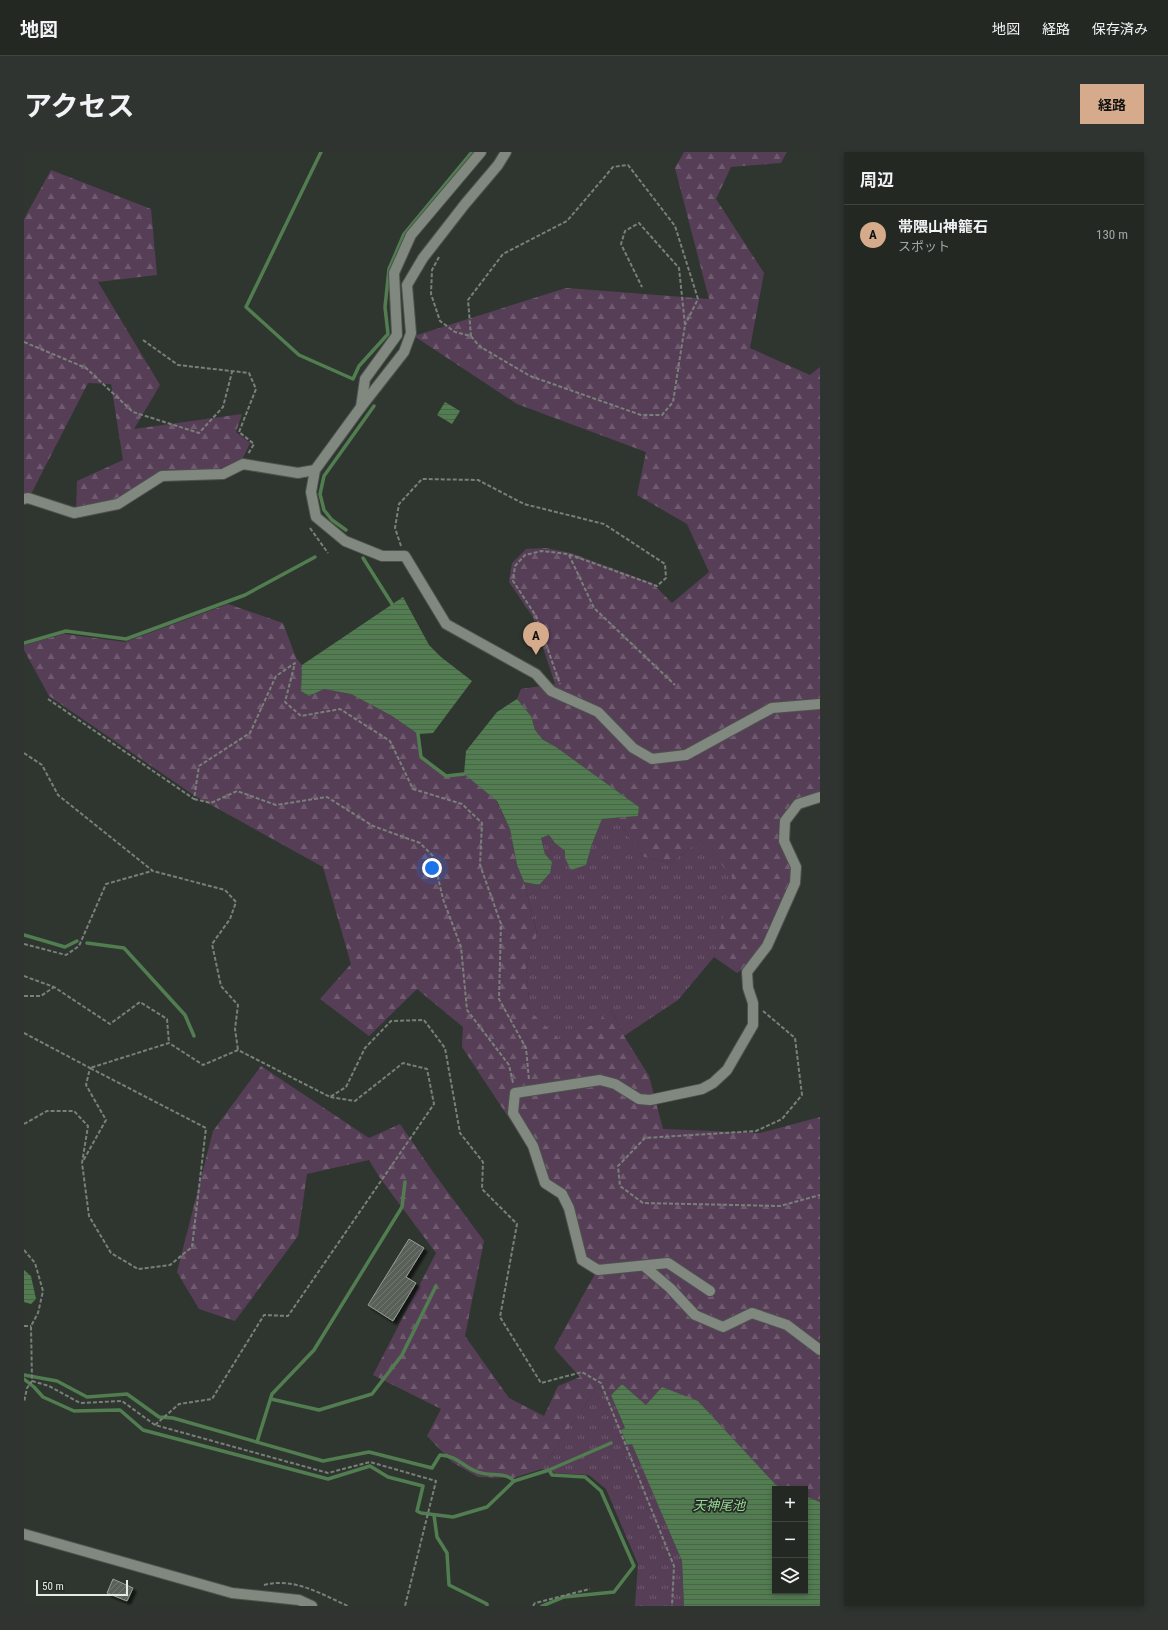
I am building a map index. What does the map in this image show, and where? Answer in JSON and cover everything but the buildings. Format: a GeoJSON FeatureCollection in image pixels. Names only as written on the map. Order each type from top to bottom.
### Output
{"type":"FeatureCollection","features":[{"type":"Feature","properties":{"kind":"street"},"geometry":{"type":"LineString","coordinates":[[361,407],[364,379],[397,335],[394,273],[411,235],[481,152]]}},
{"type":"Feature","properties":{"kind":"street"},"geometry":{"type":"LineString","coordinates":[[506,152],[498,165],[465,204],[423,258],[407,286],[411,333],[404,352],[361,407],[315,470],[311,492],[316,517],[345,541],[382,556],[405,556],[446,624],[536,674],[551,691],[598,712],[633,748],[652,759],[686,755],[772,708],[820,704]]}},
{"type":"Feature","properties":{"kind":"street"},"geometry":{"type":"LineString","coordinates":[[24,499],[28,498],[74,513],[118,504],[162,476],[223,474],[243,464],[298,473],[315,470]]}},
{"type":"Feature","properties":{"kind":"street"},"geometry":{"type":"LineString","coordinates":[[710,1291],[668,1264],[598,1270],[582,1260],[569,1208],[562,1194],[545,1183],[533,1146],[513,1112],[515,1093],[600,1080],[615,1084],[639,1099],[650,1100],[702,1089],[713,1083],[727,1070],[753,1025],[753,1003],[748,988],[747,972],[767,946],[795,883],[796,867],[784,841],[785,821],[798,804],[820,797]]}},
{"type":"Feature","properties":{"kind":"street"},"geometry":{"type":"LineString","coordinates":[[644,1266],[670,1288],[695,1315],[723,1327],[752,1313],[787,1325],[820,1350]]}},
{"type":"Feature","properties":{"kind":"street"},"geometry":{"type":"LineString","coordinates":[[24,1534],[232,1593],[299,1600],[312,1606]]}},
{"type":"Feature","properties":{"kind":"path"},"geometry":{"type":"LineString","coordinates":[[642,287],[621,244],[625,231],[639,223],[679,268],[685,325],[673,402],[662,416],[641,415],[530,376],[479,346],[471,336],[468,300],[503,254],[567,221],[613,167],[628,165],[675,226],[698,299],[685,325]]}},
{"type":"Feature","properties":{"kind":"path"},"geometry":{"type":"LineString","coordinates":[[439,257],[432,270],[431,294],[440,321],[455,332],[471,336]]}},
{"type":"Feature","properties":{"kind":"path"},"geometry":{"type":"LineString","coordinates":[[143,340],[178,366],[249,373],[256,389],[239,432],[254,444],[243,464]]}},
{"type":"Feature","properties":{"kind":"path"},"geometry":{"type":"LineString","coordinates":[[24,342],[86,368],[133,412],[199,433],[223,407],[232,372]]}},
{"type":"Feature","properties":{"kind":"path"},"geometry":{"type":"LineString","coordinates":[[405,556],[395,528],[399,504],[422,479],[478,480],[524,504],[604,524],[665,564],[666,578],[657,586],[568,554],[542,551],[525,555],[515,566],[513,581],[536,616],[565,698]]}},
{"type":"Feature","properties":{"kind":"path"},"geometry":{"type":"LineString","coordinates":[[568,554],[594,608],[675,685]]}},
{"type":"Feature","properties":{"kind":"path"},"geometry":{"type":"LineString","coordinates":[[194,799],[199,766],[250,733],[276,676],[295,663],[285,702],[301,716],[340,709],[390,741],[413,789],[462,804],[482,823],[480,865],[501,924],[499,999],[526,1048],[531,1090]]}},
{"type":"Feature","properties":{"kind":"path"},"geometry":{"type":"LineString","coordinates":[[48,699],[194,799],[211,803],[237,791],[276,805],[327,797],[373,826],[420,843],[433,856],[443,899],[461,947],[467,1010],[509,1065],[515,1093]]}},
{"type":"Feature","properties":{"kind":"path"},"geometry":{"type":"LineString","coordinates":[[24,753],[42,766],[58,795],[153,871],[225,890],[236,902],[230,919],[212,944],[221,986],[238,1005],[235,1029],[238,1050]]}},
{"type":"Feature","properties":{"kind":"path"},"geometry":{"type":"LineString","coordinates":[[24,944],[66,955],[79,946],[106,884],[153,871]]}},
{"type":"Feature","properties":{"kind":"path"},"geometry":{"type":"LineString","coordinates":[[24,976],[54,987],[110,1024],[140,1002],[168,1019],[169,1043]]}},
{"type":"Feature","properties":{"kind":"path"},"geometry":{"type":"LineString","coordinates":[[24,996],[41,996],[54,987]]}},
{"type":"Feature","properties":{"kind":"path"},"geometry":{"type":"LineString","coordinates":[[753,1003],[795,1038],[802,1095],[782,1119],[756,1131],[645,1138],[618,1166],[620,1186],[643,1203],[780,1206],[820,1195]]}},
{"type":"Feature","properties":{"kind":"path"},"geometry":{"type":"LineString","coordinates":[[330,1096],[346,1087],[365,1048],[391,1021],[424,1020],[445,1048],[460,1132],[483,1162],[482,1189],[517,1224],[500,1317],[541,1383],[582,1372],[600,1383],[674,1566],[672,1606]]}},
{"type":"Feature","properties":{"kind":"path"},"geometry":{"type":"LineString","coordinates":[[24,1033],[206,1128],[192,1247],[170,1265],[138,1269],[111,1253],[89,1216],[82,1164],[88,1126],[74,1111],[47,1111],[24,1124]]}},
{"type":"Feature","properties":{"kind":"path"},"geometry":{"type":"LineString","coordinates":[[90,1068],[169,1043],[203,1064],[238,1050],[330,1096],[355,1101],[403,1063],[427,1068],[434,1104],[288,1316],[264,1315],[212,1399],[179,1404],[155,1425]]}},
{"type":"Feature","properties":{"kind":"path"},"geometry":{"type":"LineString","coordinates":[[82,1164],[106,1120],[86,1085],[90,1068]]}},
{"type":"Feature","properties":{"kind":"path"},"geometry":{"type":"LineString","coordinates":[[24,1250],[35,1264],[44,1291],[38,1313],[31,1326],[32,1381],[27,1388],[24,1402]]}},
{"type":"Feature","properties":{"kind":"path"},"geometry":{"type":"LineString","coordinates":[[24,1326],[31,1326]]}},
{"type":"Feature","properties":{"kind":"path"},"geometry":{"type":"LineString","coordinates":[[32,1381],[49,1386],[80,1403],[122,1401],[155,1425],[328,1473],[370,1462],[436,1481],[405,1606]]}},
{"type":"Feature","properties":{"kind":"path"},"geometry":{"type":"LineString","coordinates":[[532,1606],[535,1603],[590,1589]]}},
{"type":"Feature","properties":{"kind":"green space"},"geometry":{"type":"Polygon","coordinates":[[[684,152],[787,152],[781,163],[731,167],[716,199],[764,273],[750,348],[810,375],[820,367],[820,800],[802,807],[790,822],[788,840],[799,884],[770,952],[737,973],[714,957],[732,877],[701,840],[670,863],[644,857],[615,818],[638,816],[639,807],[556,747],[543,741],[535,730],[531,716],[517,699],[521,689],[555,684],[533,617],[509,582],[512,563],[526,549],[546,548],[571,553],[652,583],[672,603],[709,572],[687,524],[637,495],[646,452],[517,404],[414,336],[566,288],[709,299],[675,168],[684,152]]]}},
{"type":"Feature","properties":{"kind":"green space"},"geometry":{"type":"Polygon","coordinates":[[[51,170],[151,209],[157,275],[98,282],[160,385],[134,429],[242,414],[236,432],[250,443],[240,464],[222,471],[164,474],[120,502],[76,510],[77,481],[123,460],[111,384],[88,383],[30,496],[24,497],[24,219],[51,170]]]}},
{"type":"Feature","properties":{"kind":"green space"},"geometry":{"type":"Polygon","coordinates":[[[228,604],[283,623],[296,658],[302,665],[301,691],[309,696],[324,689],[351,694],[392,716],[418,734],[421,757],[446,776],[464,774],[496,800],[510,829],[517,865],[524,882],[537,934],[526,966],[530,1011],[564,1044],[612,1011],[624,1036],[649,1076],[663,1129],[760,1133],[820,1117],[820,1502],[808,1497],[808,1486],[776,1485],[698,1401],[646,1405],[622,1384],[611,1395],[597,1387],[542,1469],[513,1478],[478,1477],[452,1462],[427,1436],[441,1409],[373,1375],[436,1253],[380,1178],[369,1160],[307,1174],[298,1236],[235,1321],[199,1309],[177,1272],[213,1131],[261,1066],[369,1138],[400,1124],[484,1241],[465,1336],[509,1398],[544,1416],[558,1386],[580,1377],[554,1348],[595,1274],[579,1264],[560,1198],[462,1047],[463,1027],[417,989],[369,1036],[320,999],[351,964],[323,867],[195,796],[49,696],[24,650],[24,645],[64,634],[125,642],[228,604]]]}},
{"type":"Feature","properties":{"kind":"green space"},"geometry":{"type":"Polygon","coordinates":[[[615,818],[644,857],[670,863],[701,840],[733,877],[714,957],[678,1000],[624,1036],[612,1011],[565,1045],[530,1012],[526,966],[537,933],[524,882],[539,885],[552,862],[545,854],[541,838],[549,835],[555,843],[565,851],[565,858],[586,865],[592,844],[602,819],[615,818]]]}},
{"type":"Feature","properties":{"kind":"green space"},"geometry":{"type":"Polygon","coordinates":[[[597,1387],[611,1395],[625,1428],[621,1431],[627,1445],[632,1443],[682,1561],[684,1606],[635,1606],[638,1564],[606,1489],[589,1475],[556,1473],[542,1469],[597,1387]]]}},
{"type":"Feature","properties":{"kind":"water"},"geometry":{"type":"Polygon","coordinates":[[[445,402],[460,411],[452,424],[437,415],[445,402]]]}},
{"type":"Feature","properties":{"kind":"water"},"geometry":{"type":"Polygon","coordinates":[[[403,597],[429,645],[441,657],[472,681],[433,733],[418,734],[392,716],[351,694],[324,689],[309,696],[301,691],[302,665],[403,597]]]}},
{"type":"Feature","properties":{"kind":"water"},"geometry":{"type":"Polygon","coordinates":[[[517,699],[531,716],[535,730],[543,740],[556,747],[639,807],[638,816],[602,819],[592,844],[586,865],[571,870],[565,858],[565,851],[555,843],[549,835],[541,838],[545,854],[552,862],[550,873],[539,885],[524,882],[517,865],[510,829],[497,801],[464,774],[466,751],[497,712],[517,699]]]}},
{"type":"Feature","properties":{"kind":"water"},"geometry":{"type":"Polygon","coordinates":[[[24,1270],[31,1276],[36,1299],[31,1304],[24,1302],[24,1270]]]}},
{"type":"Feature","properties":{"kind":"water","name":"天神尾池"},"geometry":{"type":"Polygon","coordinates":[[[622,1384],[646,1405],[662,1387],[698,1401],[776,1485],[779,1486],[772,1486],[772,1594],[808,1594],[808,1497],[820,1502],[820,1606],[684,1606],[682,1561],[632,1444],[627,1445],[621,1430],[625,1428],[611,1395],[622,1384]]]}},
{"type":"Feature","properties":{"kind":"waterway"},"geometry":{"type":"LineString","coordinates":[[321,152],[246,307],[299,355],[353,379],[359,366],[388,334],[385,307],[389,269],[404,234],[472,152]]}},
{"type":"Feature","properties":{"kind":"waterway"},"geometry":{"type":"LineString","coordinates":[[346,530],[332,520],[324,510],[320,494],[324,476],[374,406]]}},
{"type":"Feature","properties":{"kind":"waterway"},"geometry":{"type":"LineString","coordinates":[[24,643],[66,631],[126,639],[245,595],[315,557]]}},
{"type":"Feature","properties":{"kind":"waterway"},"geometry":{"type":"LineString","coordinates":[[363,558],[392,604]]}},
{"type":"Feature","properties":{"kind":"waterway"},"geometry":{"type":"LineString","coordinates":[[418,734],[421,757],[446,776],[464,774]]}},
{"type":"Feature","properties":{"kind":"waterway"},"geometry":{"type":"LineString","coordinates":[[24,935],[65,947],[77,941]]}},
{"type":"Feature","properties":{"kind":"waterway"},"geometry":{"type":"LineString","coordinates":[[87,943],[124,948],[185,1015],[194,1036]]}},
{"type":"Feature","properties":{"kind":"waterway"},"geometry":{"type":"LineString","coordinates":[[257,1442],[272,1394],[314,1350],[402,1207],[405,1182]]}},
{"type":"Feature","properties":{"kind":"waterway"},"geometry":{"type":"LineString","coordinates":[[271,1399],[319,1410],[372,1394],[402,1355],[436,1286]]}},
{"type":"Feature","properties":{"kind":"waterway"},"geometry":{"type":"LineString","coordinates":[[24,1375],[57,1381],[87,1397],[127,1394],[159,1417],[173,1418],[323,1461],[369,1452],[432,1468],[440,1455],[452,1457],[478,1472],[506,1476],[514,1481]]}},
{"type":"Feature","properties":{"kind":"waterway"},"geometry":{"type":"LineString","coordinates":[[24,1379],[43,1397],[74,1411],[120,1410],[143,1430],[328,1479],[370,1466],[388,1477],[423,1486],[417,1511],[421,1513],[453,1517],[487,1507],[514,1481],[549,1470],[611,1443]]}},
{"type":"Feature","properties":{"kind":"waterway"},"geometry":{"type":"LineString","coordinates":[[542,1606],[564,1597],[614,1592],[634,1566],[601,1491],[585,1477],[552,1475],[549,1470]]}},
{"type":"Feature","properties":{"kind":"waterway"},"geometry":{"type":"LineString","coordinates":[[434,1515],[437,1537],[447,1553],[449,1585],[487,1604],[487,1606]]}},
{"type":"Feature","properties":{"kind":"place","name":"帯隈山神籠石"},"geometry":{"type":"Point","coordinates":[536,655]}}]}
